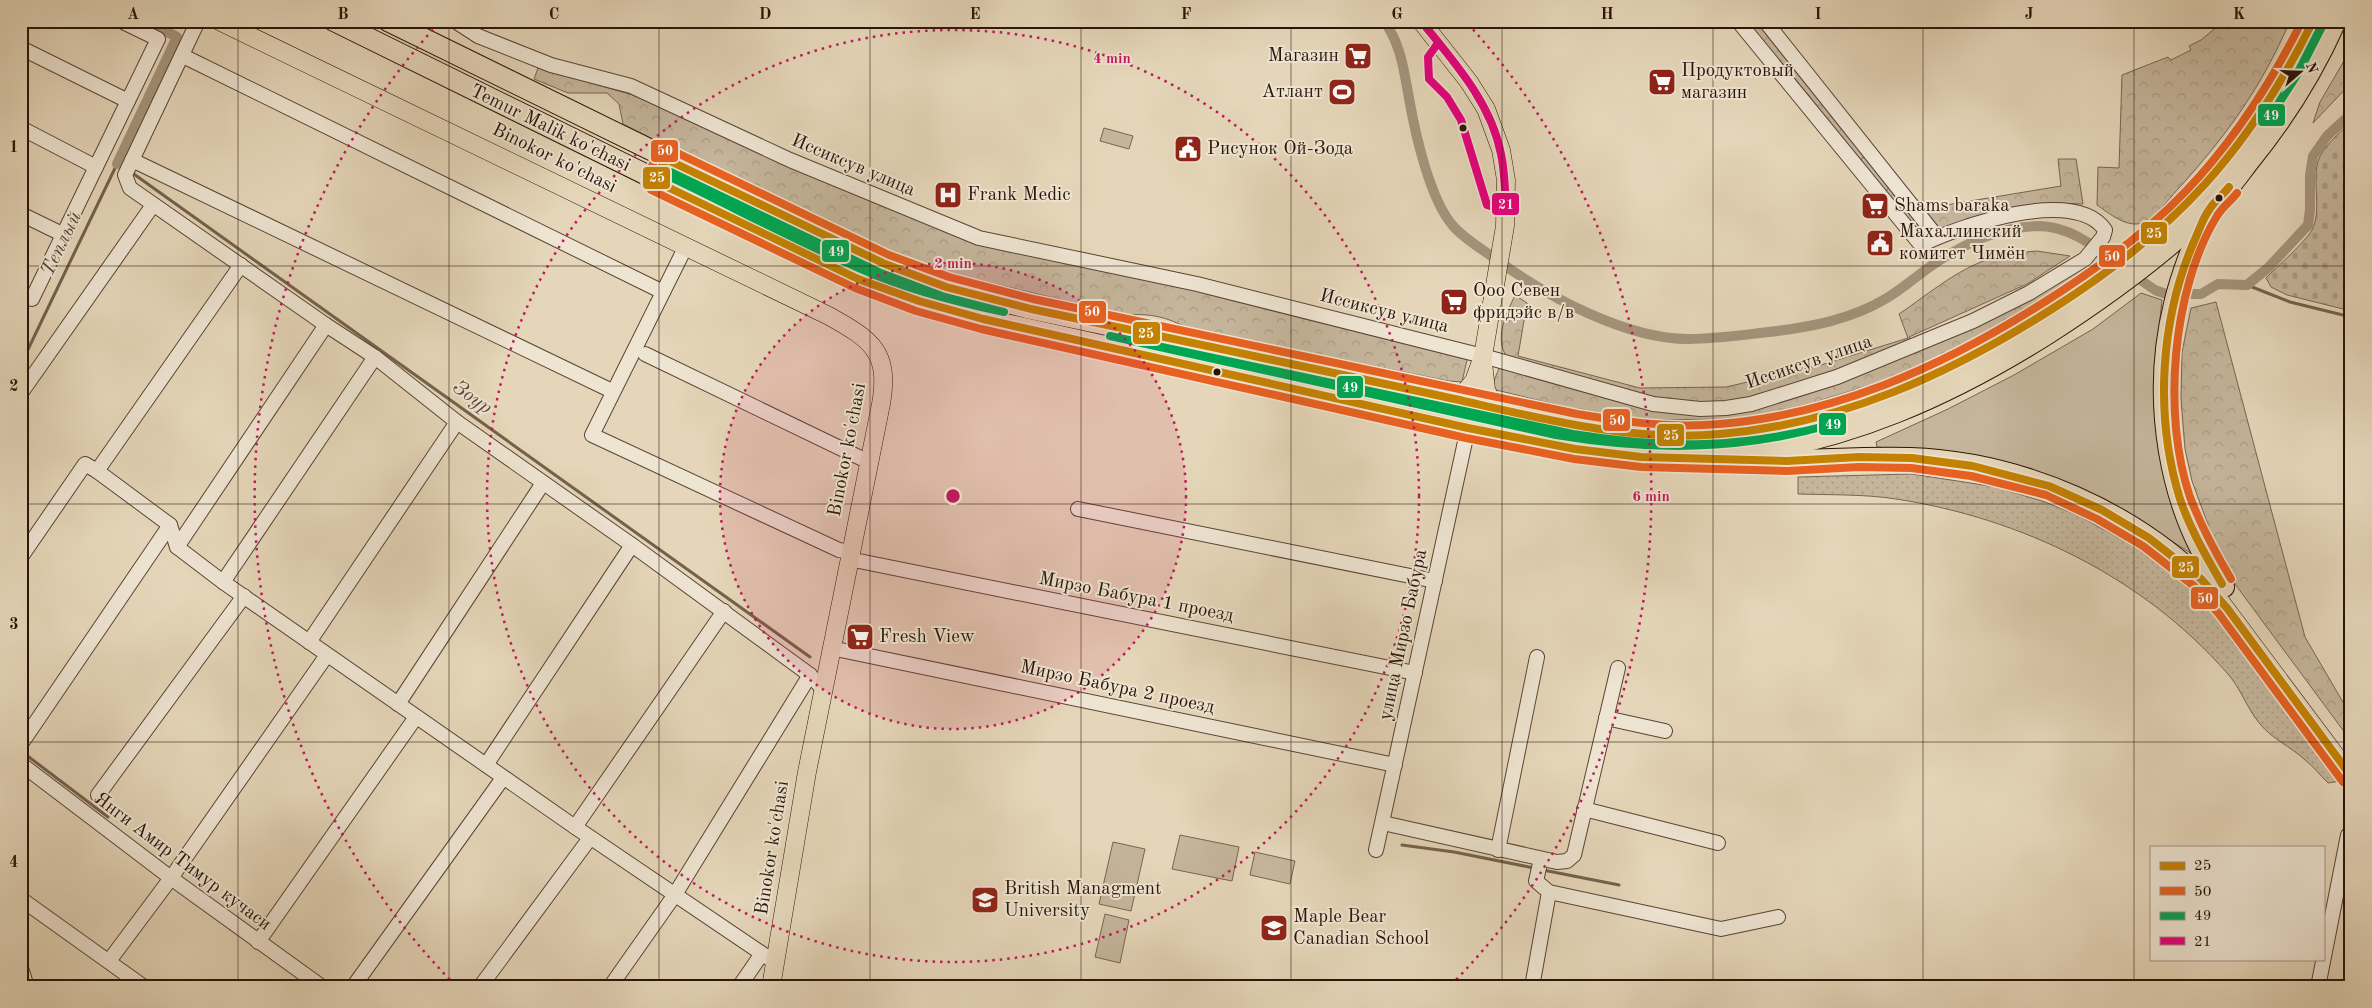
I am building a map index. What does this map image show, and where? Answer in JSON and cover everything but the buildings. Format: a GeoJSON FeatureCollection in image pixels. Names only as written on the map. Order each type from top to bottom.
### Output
{"type":"FeatureCollection","features":[{"type":"Feature","properties":{"kind":"highway","name":"Temur Malik ko'chasi"},"geometry":{"type":"LineString","coordinates":[[334,21],[858,279],[919,301],[983,318],[1468,428],[1575,449],[1640,457],[1685,458],[1729,455],[1778,447],[1834,434],[1896,415],[1950,391],[1996,366],[2075,317],[2125,269],[2210,180],[2248,131],[2286,72],[2313,21]]}},
{"type":"Feature","properties":{"kind":"highway","name":"Temur Malik ko'chasi"},"geometry":{"type":"LineString","coordinates":[[388,21],[865,255],[946,287],[1031,309],[1495,408],[1595,427],[1658,435],[1721,434],[1802,422],[1884,398],[1943,372],[2013,333],[2071,297],[2125,269],[2208,211],[2224,193],[2289,109],[2317,62],[2336,21]]}},
{"type":"Feature","properties":{"kind":"highway"},"geometry":{"type":"LineString","coordinates":[[656,181],[666,159]]}},
{"type":"Feature","properties":{"kind":"highway"},"geometry":{"type":"LineString","coordinates":[[2208,211],[2179,285],[2168,338],[2164,385],[2166,426],[2177,486],[2196,538],[2213,572],[2219,590]]}},
{"type":"Feature","properties":{"kind":"highway"},"geometry":{"type":"LineString","coordinates":[[1685,458],[1787,461],[1859,457],[1912,458],[1943,461],[1997,471],[2049,486],[2102,510],[2166,550],[2219,590]]}},
{"type":"Feature","properties":{"kind":"main road","name":"Binokor ko'chasi"},"geometry":{"type":"LineString","coordinates":[[219,21],[829,316],[858,334],[875,350],[881,362],[883,386],[870,462],[769,959],[771,987]]}},
{"type":"Feature","properties":{"kind":"main road"},"geometry":{"type":"LineString","coordinates":[[1420,21],[1486,109],[1497,136],[1504,165],[1506,196],[1500,258],[1483,356],[1474,381],[1458,400]]}},
{"type":"Feature","properties":{"kind":"main road"},"geometry":{"type":"LineString","coordinates":[[1483,356],[1484,384],[1495,408]]}},
{"type":"Feature","properties":{"kind":"main road"},"geometry":{"type":"LineString","coordinates":[[2219,590],[2351,759]]}},
{"type":"Feature","properties":{"kind":"main road"},"geometry":{"type":"LineString","coordinates":[[2219,590],[2351,776]]}},
{"type":"Feature","properties":{"kind":"street"},"geometry":{"type":"LineString","coordinates":[[21,294],[32,299],[158,39],[121,21]]}},
{"type":"Feature","properties":{"kind":"street"},"geometry":{"type":"LineString","coordinates":[[198,21],[125,175],[130,188],[240,266],[375,357],[457,422],[724,611],[810,675],[823,689]]}},
{"type":"Feature","properties":{"kind":"street","name":"Иссиксув улица"},"geometry":{"type":"LineString","coordinates":[[455,21],[478,36],[551,65],[631,86],[790,160],[979,238],[1197,284],[1483,356],[1653,404],[1700,408],[1751,404],[1837,377],[1973,321],[2029,293],[2085,259],[2103,237],[2105,230],[2093,217],[2060,211],[2010,215],[1937,237],[1921,246],[1738,21]]}},
{"type":"Feature","properties":{"kind":"street"},"geometry":{"type":"LineString","coordinates":[[1765,21],[1937,237]]}},
{"type":"Feature","properties":{"kind":"street"},"geometry":{"type":"LineString","coordinates":[[21,48],[128,101]]}},
{"type":"Feature","properties":{"kind":"street"},"geometry":{"type":"LineString","coordinates":[[182,56],[664,292]]}},
{"type":"Feature","properties":{"kind":"street"},"geometry":{"type":"LineString","coordinates":[[21,128],[96,167]]}},
{"type":"Feature","properties":{"kind":"street"},"geometry":{"type":"LineString","coordinates":[[132,160],[612,391],[686,246]]}},
{"type":"Feature","properties":{"kind":"street"},"geometry":{"type":"LineString","coordinates":[[21,393],[153,205]]}},
{"type":"Feature","properties":{"kind":"street"},"geometry":{"type":"LineString","coordinates":[[21,214],[64,235]]}},
{"type":"Feature","properties":{"kind":"street"},"geometry":{"type":"LineString","coordinates":[[98,471],[240,266]]}},
{"type":"Feature","properties":{"kind":"street"},"geometry":{"type":"LineString","coordinates":[[177,546],[326,325]]}},
{"type":"Feature","properties":{"kind":"street"},"geometry":{"type":"LineString","coordinates":[[645,354],[870,462]]}},
{"type":"Feature","properties":{"kind":"street"},"geometry":{"type":"LineString","coordinates":[[223,582],[375,357]]}},
{"type":"Feature","properties":{"kind":"street","name":"Мирзо Бабура 1 проезд"},"geometry":{"type":"LineString","coordinates":[[612,391],[592,435],[850,556],[1415,673]]}},
{"type":"Feature","properties":{"kind":"street"},"geometry":{"type":"LineString","coordinates":[[309,642],[457,422]]}},
{"type":"Feature","properties":{"kind":"street","name":"улица Мирзо Бабура"},"geometry":{"type":"LineString","coordinates":[[1376,850],[1468,428]]}},
{"type":"Feature","properties":{"kind":"street"},"geometry":{"type":"LineString","coordinates":[[21,557],[85,464],[98,471],[170,525],[177,546],[223,582],[503,778],[769,959],[739,987]]}},
{"type":"Feature","properties":{"kind":"street"},"geometry":{"type":"LineString","coordinates":[[398,704],[543,483]]}},
{"type":"Feature","properties":{"kind":"street"},"geometry":{"type":"LineString","coordinates":[[1078,509],[1435,581]]}},
{"type":"Feature","properties":{"kind":"street"},"geometry":{"type":"LineString","coordinates":[[23,741],[170,525]]}},
{"type":"Feature","properties":{"kind":"street"},"geometry":{"type":"LineString","coordinates":[[486,765],[632,545]]}},
{"type":"Feature","properties":{"kind":"street"},"geometry":{"type":"LineString","coordinates":[[98,795],[244,596]]}},
{"type":"Feature","properties":{"kind":"street"},"geometry":{"type":"LineString","coordinates":[[575,827],[724,611]]}},
{"type":"Feature","properties":{"kind":"street","name":"Мирзо Бабура 2 проезд"},"geometry":{"type":"LineString","coordinates":[[831,648],[1395,765]]}},
{"type":"Feature","properties":{"kind":"street"},"geometry":{"type":"LineString","coordinates":[[108,960],[171,878],[327,655]]}},
{"type":"Feature","properties":{"kind":"street"},"geometry":{"type":"LineString","coordinates":[[1498,850],[1537,657]]}},
{"type":"Feature","properties":{"kind":"street"},"geometry":{"type":"LineString","coordinates":[[1383,823],[1498,850],[1562,862],[1574,855],[1618,668]]}},
{"type":"Feature","properties":{"kind":"street"},"geometry":{"type":"LineString","coordinates":[[610,987],[674,896],[810,675]]}},
{"type":"Feature","properties":{"kind":"street"},"geometry":{"type":"LineString","coordinates":[[258,942],[416,717]]}},
{"type":"Feature","properties":{"kind":"street"},"geometry":{"type":"LineString","coordinates":[[1606,718],[1664,731]]}},
{"type":"Feature","properties":{"kind":"street","name":"Янги Амир Тимур кучаси"},"geometry":{"type":"LineString","coordinates":[[21,764],[171,878],[322,987]]}},
{"type":"Feature","properties":{"kind":"street"},"geometry":{"type":"LineString","coordinates":[[353,987],[503,778]]}},
{"type":"Feature","properties":{"kind":"street"},"geometry":{"type":"LineString","coordinates":[[1584,809],[1718,843]]}},
{"type":"Feature","properties":{"kind":"street"},"geometry":{"type":"LineString","coordinates":[[2324,957],[2348,835],[2351,836]]}},
{"type":"Feature","properties":{"kind":"street"},"geometry":{"type":"LineString","coordinates":[[480,987],[590,838]]}},
{"type":"Feature","properties":{"kind":"street"},"geometry":{"type":"LineString","coordinates":[[1541,858],[1536,881],[1549,892],[1721,929],[1778,917]]}},
{"type":"Feature","properties":{"kind":"street"},"geometry":{"type":"LineString","coordinates":[[1532,987],[1549,892]]}},
{"type":"Feature","properties":{"kind":"street"},"geometry":{"type":"LineString","coordinates":[[21,899],[144,987]]}},
{"type":"Feature","properties":{"kind":"street"},"geometry":{"type":"LineString","coordinates":[[2318,987],[2323,960]]}},
{"type":"Feature","properties":{"kind":"street"},"geometry":{"type":"LineString","coordinates":[[21,968],[27,987]]}},
{"type":"Feature","properties":{"kind":"green space"},"geometry":{"type":"Polygon","coordinates":[[[1738,21],[1765,21],[1869,153],[1855,164],[1738,21]]]}},
{"type":"Feature","properties":{"kind":"green space"},"geometry":{"type":"Polygon","coordinates":[[[2231,21],[2290,21],[2267,68],[2242,110],[2196,169],[2161,208],[2147,221],[2136,224],[2124,222],[2112,216],[2097,205],[2098,167],[2119,168],[2122,75],[2168,57],[2171,60],[2191,50],[2189,46],[2201,40],[2219,25],[2222,28],[2231,21]]]}},
{"type":"Feature","properties":{"kind":"green space"},"geometry":{"type":"Polygon","coordinates":[[[2351,49],[2351,83],[2313,123],[2320,102],[2351,49]]]}},
{"type":"Feature","properties":{"kind":"green space"},"geometry":{"type":"Polygon","coordinates":[[[538,68],[640,97],[954,230],[1455,350],[1467,360],[1462,382],[1448,381],[1187,328],[1158,317],[1126,315],[940,271],[884,249],[736,181],[623,124],[619,104],[607,93],[568,93],[534,79],[538,68]]]}},
{"type":"Feature","properties":{"kind":"green space"},"geometry":{"type":"Polygon","coordinates":[[[2351,122],[2351,311],[2287,295],[2271,287],[2266,278],[2312,230],[2317,205],[2316,169],[2320,155],[2351,122]]]}},
{"type":"Feature","properties":{"kind":"green space"},"geometry":{"type":"Polygon","coordinates":[[[1104,128],[1133,136],[1129,149],[1100,141],[1104,128]]]}},
{"type":"Feature","properties":{"kind":"green space"},"geometry":{"type":"Polygon","coordinates":[[[1869,153],[1894,183],[1881,195],[1855,164],[1869,153]]]}},
{"type":"Feature","properties":{"kind":"green space"},"geometry":{"type":"Polygon","coordinates":[[[2058,159],[2076,159],[2083,204],[2026,206],[1973,218],[1937,230],[1910,199],[1946,205],[2061,186],[2058,159]]]}},
{"type":"Feature","properties":{"kind":"green space"},"geometry":{"type":"Polygon","coordinates":[[[1894,183],[1927,226],[1914,236],[1881,195],[1894,183]]]}},
{"type":"Feature","properties":{"kind":"green space"},"geometry":{"type":"Polygon","coordinates":[[[2037,251],[2070,256],[2027,284],[1909,337],[1912,348],[2081,266],[2088,270],[1958,349],[1902,375],[1812,403],[1760,416],[1649,420],[1570,408],[1492,389],[1505,354],[1501,339],[1503,324],[1515,295],[1527,303],[1518,356],[1640,388],[1726,387],[1821,365],[1908,338],[1899,314],[1947,280],[1985,260],[2008,254],[2037,251]]]}},
{"type":"Feature","properties":{"kind":"green space"},"geometry":{"type":"Polygon","coordinates":[[[2141,293],[2162,300],[2156,368],[2158,429],[2168,490],[2178,521],[2192,554],[2145,524],[1935,452],[1877,447],[1876,442],[1948,409],[2014,375],[2093,329],[2141,293]]]}},
{"type":"Feature","properties":{"kind":"green space"},"geometry":{"type":"Polygon","coordinates":[[[2216,302],[2305,637],[2351,716],[2351,741],[2235,584],[2211,533],[2192,481],[2185,449],[2181,399],[2182,352],[2191,308],[2216,302]]]}},
{"type":"Feature","properties":{"kind":"green space"},"geometry":{"type":"Polygon","coordinates":[[[1912,474],[1996,487],[2045,502],[2079,516],[2141,550],[2179,579],[2216,613],[2341,781],[2328,783],[2293,750],[2265,729],[2255,718],[2232,679],[2194,639],[2157,608],[2118,581],[2077,557],[2034,537],[1989,521],[1943,508],[1884,497],[1798,494],[1798,477],[1912,474]]]}},
{"type":"Feature","properties":{"kind":"green space"},"geometry":{"type":"Polygon","coordinates":[[[1180,835],[1239,847],[1232,881],[1172,869],[1180,835]]]}},
{"type":"Feature","properties":{"kind":"green space"},"geometry":{"type":"Polygon","coordinates":[[[1113,842],[1145,849],[1131,911],[1099,904],[1113,842]]]}},
{"type":"Feature","properties":{"kind":"green space"},"geometry":{"type":"Polygon","coordinates":[[[1255,852],[1295,861],[1290,884],[1250,875],[1255,852]]]}},
{"type":"Feature","properties":{"kind":"green space"},"geometry":{"type":"Polygon","coordinates":[[[1105,914],[1129,920],[1120,963],[1095,957],[1105,914]]]}},
{"type":"Feature","properties":{"kind":"waterway"},"geometry":{"type":"LineString","coordinates":[[117,164],[177,37],[146,21]]}},
{"type":"Feature","properties":{"kind":"waterway"},"geometry":{"type":"LineString","coordinates":[[1384,21],[1390,30],[1401,58],[1415,129],[1431,184],[1445,215],[1454,227],[1476,246],[1541,289],[1589,314],[1614,324],[1664,337],[1688,339],[1718,338],[1769,332],[1800,328],[1830,321],[1873,306],[1937,262],[1973,242],[2000,232],[2026,227],[2052,227],[2073,234],[2093,245],[2120,265]]}},
{"type":"Feature","properties":{"kind":"waterway"},"geometry":{"type":"LineString","coordinates":[[2132,274],[2155,290],[2166,294],[2201,294],[2218,284],[2247,285],[2268,268],[2308,225],[2310,175],[2313,156],[2327,136],[2351,114]]}},
{"type":"Feature","properties":{"kind":"waterway","name":"Теплый"},"geometry":{"type":"LineString","coordinates":[[21,364],[117,164],[124,168]]}},
{"type":"Feature","properties":{"kind":"waterway","name":"Зоур"},"geometry":{"type":"LineString","coordinates":[[131,172],[810,657]]}},
{"type":"Feature","properties":{"kind":"waterway"},"geometry":{"type":"LineString","coordinates":[[2247,285],[2290,302],[2351,317]]}},
{"type":"Feature","properties":{"kind":"waterway","name":"Теплый"},"geometry":{"type":"LineString","coordinates":[[21,751],[108,817]]}},
{"type":"Feature","properties":{"kind":"waterway"},"geometry":{"type":"LineString","coordinates":[[1402,845],[1454,852],[1534,868]]}},
{"type":"Feature","properties":{"kind":"waterway"},"geometry":{"type":"LineString","coordinates":[[1543,870],[1619,885]]}},
{"type":"Feature","properties":{"kind":"transit line","name":"21"},"geometry":{"type":"LineString","coordinates":[[1421,21],[1458,67],[1489,117],[1501,154],[1505,182],[1506,211],[1487,205],[1461,120],[1447,97],[1429,79],[1428,57],[1438,43]]}},
{"type":"Feature","properties":{"kind":"transit line","name":"50"},"geometry":{"type":"LineString","coordinates":[[2302,21],[2250,111],[2203,173],[2153,223],[2101,264],[2007,325],[1925,368],[1883,386],[1840,401],[1750,421],[1704,425],[1672,425],[1577,414],[1033,299],[949,277],[889,255],[669,149],[658,153],[645,181],[651,190],[855,288],[916,311],[981,329],[1466,438],[1574,459],[1641,467],[1787,471],[1859,467],[1911,468],[1971,476],[2046,495],[2097,519],[2143,546],[2194,586],[2219,614],[2343,782]]}},
{"type":"Feature","properties":{"kind":"transit line","name":"25"},"geometry":{"type":"LineString","coordinates":[[2313,21],[2288,68],[2262,110],[2234,149],[2204,185],[2135,250],[2096,280],[2013,333],[1974,355],[1893,392],[1809,419],[1765,428],[1720,434],[1684,436],[1647,434],[1575,425],[1031,309],[946,287],[885,264],[666,159],[655,181],[858,279],[919,301],[983,319],[1468,428],[1575,449],[1641,457],[1787,461],[1859,457],[1912,458],[1973,466],[2049,486],[2102,510],[2149,538],[2201,579],[2227,608],[2351,776]]}},
{"type":"Feature","properties":{"kind":"transit line","name":"49"},"geometry":{"type":"LineString","coordinates":[[2322,25],[2300,68],[2270,117],[2299,72],[2325,21]]}},
{"type":"Feature","properties":{"kind":"transit line","name":"49"},"geometry":{"type":"LineString","coordinates":[[671,172],[881,273],[942,296],[1004,312],[931,294],[861,269],[668,176],[671,172]]}},
{"type":"Feature","properties":{"kind":"transit line","name":"25"},"geometry":{"type":"LineString","coordinates":[[2222,584],[2193,532],[2180,499],[2166,434],[2164,400],[2168,333],[2184,268],[2205,216],[2229,187]]}},
{"type":"Feature","properties":{"kind":"transit line","name":"50"},"geometry":{"type":"LineString","coordinates":[[2231,579],[2209,539],[2190,497],[2181,465],[2176,429],[2174,392],[2181,316],[2190,279],[2202,246],[2217,216],[2237,193]]}},
{"type":"Feature","properties":{"kind":"transit line","name":"49"},"geometry":{"type":"LineString","coordinates":[[1110,336],[1573,434],[1607,439],[1672,444],[1735,442],[1767,438],[1833,424],[1798,433],[1763,439],[1729,444],[1661,446],[1592,440],[1556,435],[1110,336]]}},
{"type":"Feature","properties":{"kind":"place","name":"Магазин"},"geometry":{"type":"Point","coordinates":[1358,56]}},
{"type":"Feature","properties":{"kind":"place","name":"Продуктовый магазин"},"geometry":{"type":"Point","coordinates":[1662,82]}},
{"type":"Feature","properties":{"kind":"place","name":"Атлант"},"geometry":{"type":"Point","coordinates":[1342,92]}},
{"type":"Feature","properties":{"kind":"place","name":"Рисунок Ой-Зода"},"geometry":{"type":"Point","coordinates":[1188,149]}},
{"type":"Feature","properties":{"kind":"place","name":"Frank Medic"},"geometry":{"type":"Point","coordinates":[948,195]}},
{"type":"Feature","properties":{"kind":"place","name":"Shams baraka"},"geometry":{"type":"Point","coordinates":[1875,206]}},
{"type":"Feature","properties":{"kind":"place","name":"Махаллинский комитет Чимён"},"geometry":{"type":"Point","coordinates":[1880,243]}},
{"type":"Feature","properties":{"kind":"place","name":"Ооо Севен фридэйс в/в"},"geometry":{"type":"Point","coordinates":[1454,302]}},
{"type":"Feature","properties":{"kind":"place","name":"Fresh View"},"geometry":{"type":"Point","coordinates":[860,637]}},
{"type":"Feature","properties":{"kind":"place","name":"British Managment University"},"geometry":{"type":"Point","coordinates":[985,900]}},
{"type":"Feature","properties":{"kind":"place","name":"Maple Bear Canadian School"},"geometry":{"type":"Point","coordinates":[1274,928]}}]}
